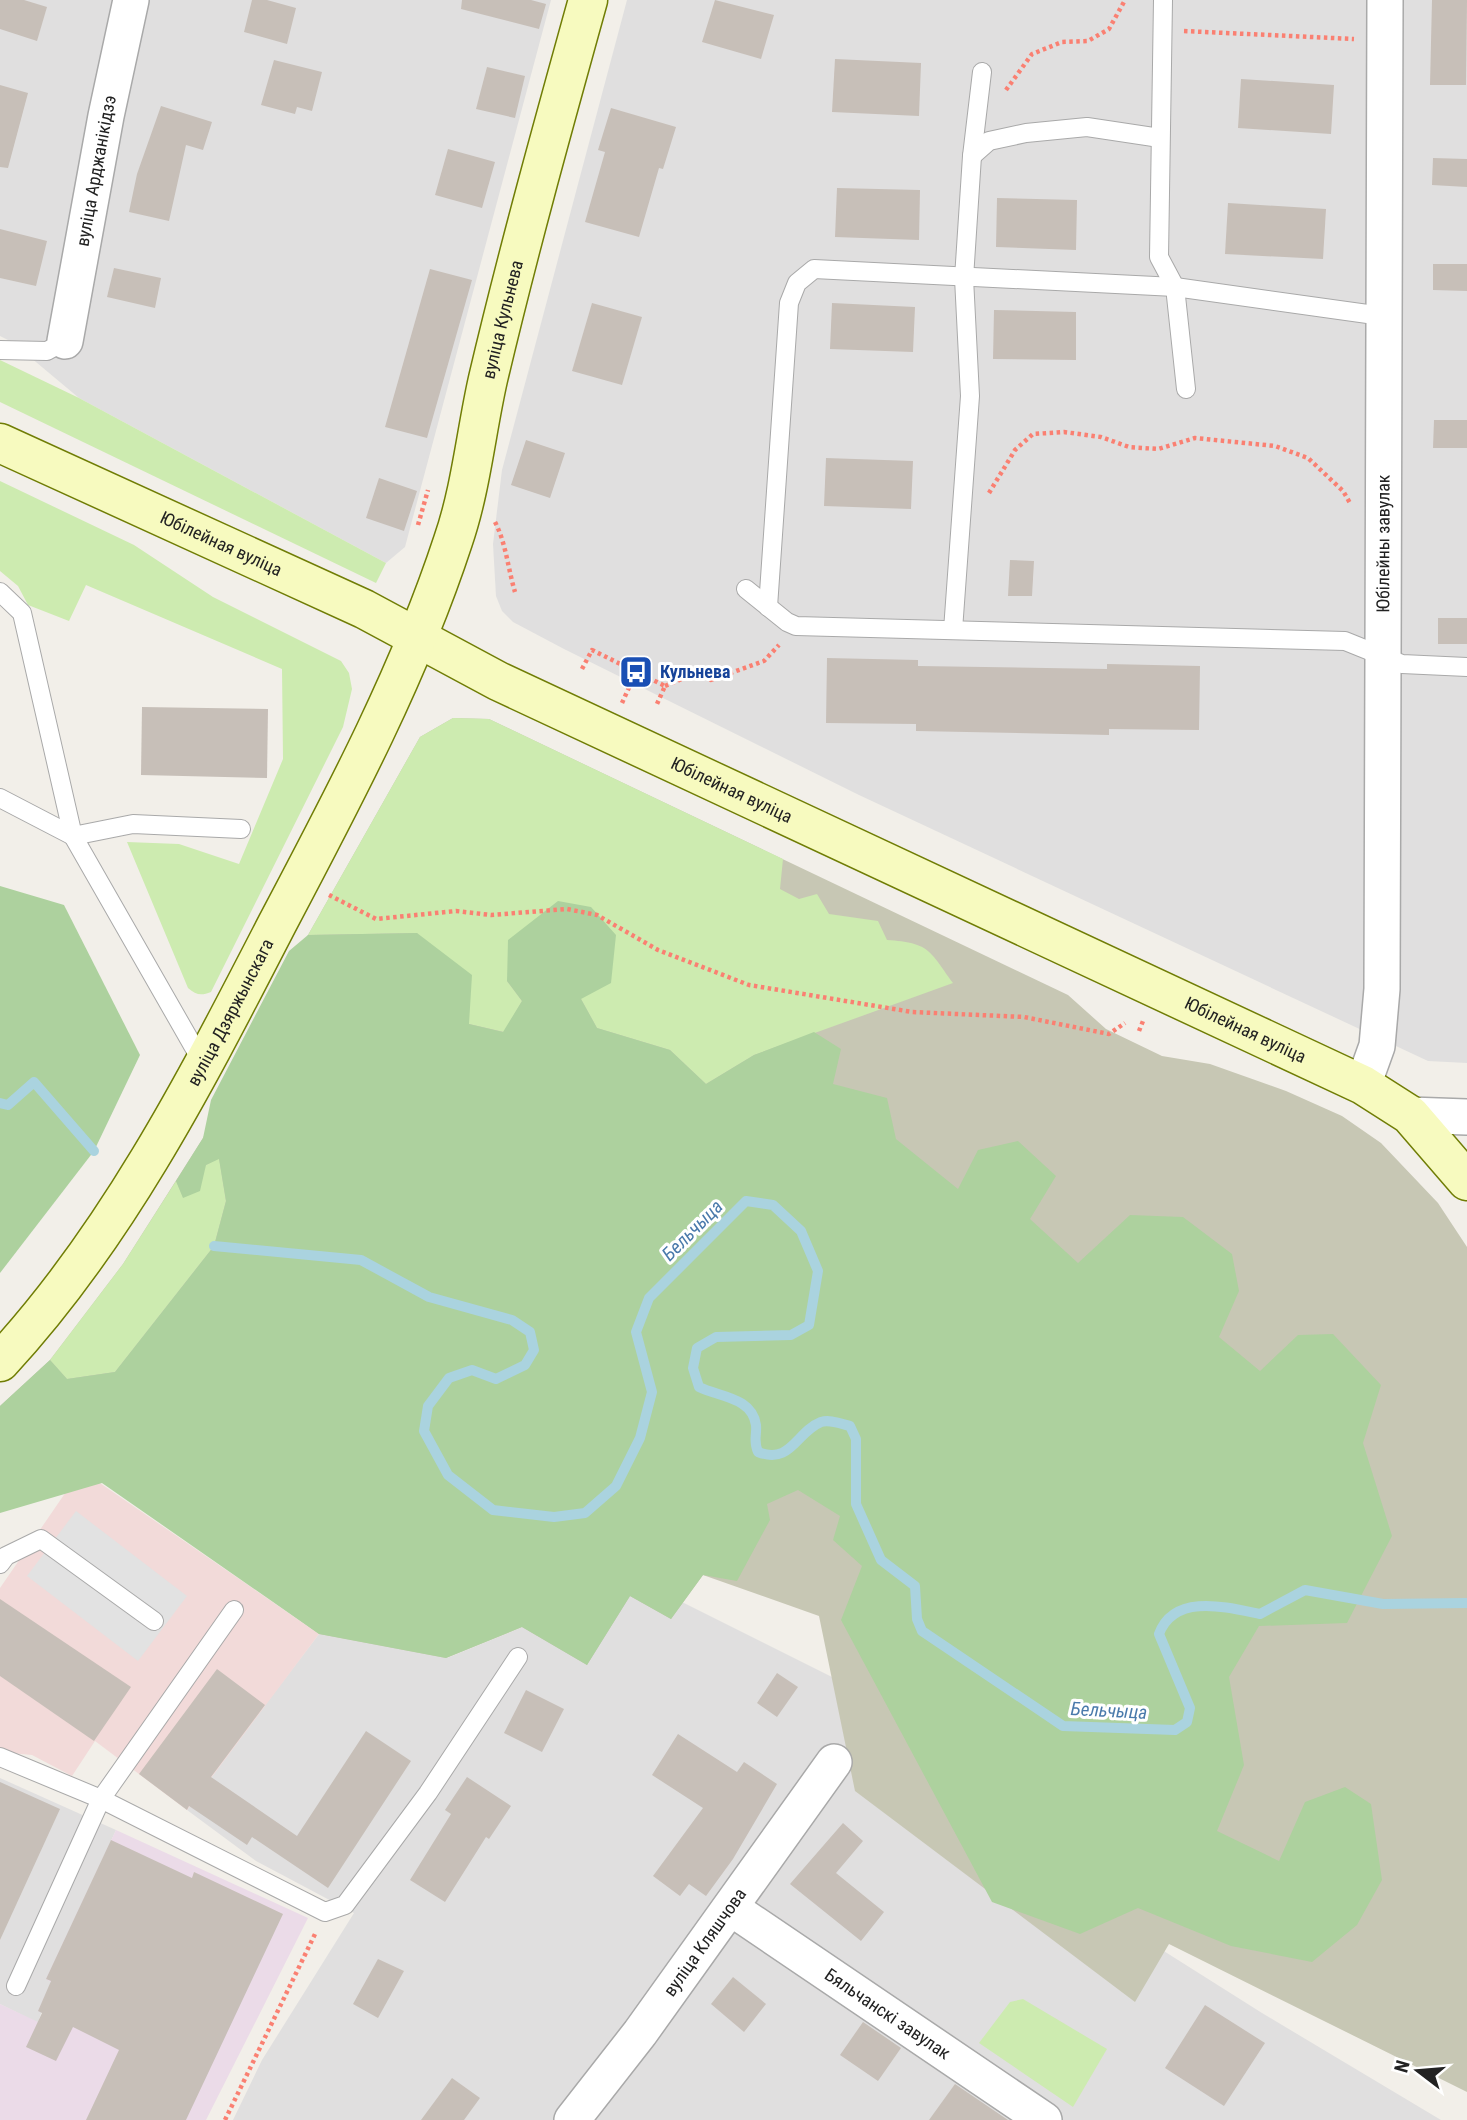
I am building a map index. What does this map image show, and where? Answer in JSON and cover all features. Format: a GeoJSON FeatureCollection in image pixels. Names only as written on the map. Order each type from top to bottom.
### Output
{"type":"FeatureCollection","features":[{"type":"Feature","properties":{"kind":"main road","name":"вуліца Кульнева"},"geometry":{"type":"LineString","coordinates":[[419,638],[455,536],[491,367],[588,0]]}},
{"type":"Feature","properties":{"kind":"main road","name":"Юбілейная вуліца"},"geometry":{"type":"LineString","coordinates":[[0,443],[364,609],[498,681],[1363,1085],[1410,1115],[1467,1181]]}},
{"type":"Feature","properties":{"kind":"main road","name":"вуліца Дзяржынскага"},"geometry":{"type":"LineString","coordinates":[[0,1362],[91,1247],[153,1154],[204,1065],[319,845],[419,638]]}},
{"type":"Feature","properties":{"kind":"street","name":"вуліца Арджанікідзэ"},"geometry":{"type":"LineString","coordinates":[[65,341],[106,116],[131,0]]}},
{"type":"Feature","properties":{"kind":"street","name":"Юбілейны завулак"},"geometry":{"type":"LineString","coordinates":[[1363,1085],[1377,1046],[1381,989],[1385,0]]}},
{"type":"Feature","properties":{"kind":"street"},"geometry":{"type":"LineString","coordinates":[[1410,1115],[1467,1117]]}},
{"type":"Feature","properties":{"kind":"street","name":"вуліца Кляшчова"},"geometry":{"type":"LineString","coordinates":[[572,2120],[731,1908],[834,1762]]}},
{"type":"Feature","properties":{"kind":"street","name":"Бяльчанскі завулак"},"geometry":{"type":"LineString","coordinates":[[731,1908],[1044,2120]]}},
{"type":"Feature","properties":{"kind":"lane"},"geometry":{"type":"LineString","coordinates":[[1163,0],[1159,257],[1175,287],[1186,389]]}},
{"type":"Feature","properties":{"kind":"lane"},"geometry":{"type":"LineString","coordinates":[[953,630],[970,396],[964,278],[972,156],[982,72]]}},
{"type":"Feature","properties":{"kind":"lane"},"geometry":{"type":"LineString","coordinates":[[972,156],[989,141],[1026,133],[1087,127],[1160,138]]}},
{"type":"Feature","properties":{"kind":"lane"},"geometry":{"type":"LineString","coordinates":[[768,607],[789,303],[797,283],[814,269],[1175,287],[1382,316]]}},
{"type":"Feature","properties":{"kind":"lane"},"geometry":{"type":"LineString","coordinates":[[0,349],[47,351],[65,341]]}},
{"type":"Feature","properties":{"kind":"lane"},"geometry":{"type":"LineString","coordinates":[[746,589],[796,626],[1345,641],[1402,664],[1467,667]]}},
{"type":"Feature","properties":{"kind":"lane"},"geometry":{"type":"LineString","coordinates":[[0,592],[22,613],[73,836],[204,1065]]}},
{"type":"Feature","properties":{"kind":"lane"},"geometry":{"type":"LineString","coordinates":[[0,798],[73,836],[133,824],[241,829]]}},
{"type":"Feature","properties":{"kind":"lane"},"geometry":{"type":"LineString","coordinates":[[0,1564],[6,1556],[41,1539],[154,1621]]}},
{"type":"Feature","properties":{"kind":"lane"},"geometry":{"type":"LineString","coordinates":[[16,1986],[101,1799],[234,1610]]}},
{"type":"Feature","properties":{"kind":"lane"},"geometry":{"type":"LineString","coordinates":[[0,1758],[101,1799],[325,1912],[345,1905],[428,1793],[518,1657]]}},
{"type":"Feature","properties":{"kind":"path"},"geometry":{"type":"LineString","coordinates":[[989,141],[1005,90],[1032,54],[1062,42],[1088,41],[1109,29],[1125,0]]}},
{"type":"Feature","properties":{"kind":"path"},"geometry":{"type":"LineString","coordinates":[[1162,31],[1383,40]]}},
{"type":"Feature","properties":{"kind":"path"},"geometry":{"type":"LineString","coordinates":[[961,520],[996,486],[1015,450],[1033,434],[1064,432],[1101,437],[1129,447],[1158,449],[1195,438],[1275,446],[1308,458],[1343,491],[1352,509]]}},
{"type":"Feature","properties":{"kind":"path"},"geometry":{"type":"LineString","coordinates":[[492,517],[501,534],[505,563],[515,592]]}},
{"type":"Feature","properties":{"kind":"path"},"geometry":{"type":"LineString","coordinates":[[657,704],[664,687],[696,673],[711,680],[764,661],[796,626]]}},
{"type":"Feature","properties":{"kind":"path"},"geometry":{"type":"LineString","coordinates":[[582,669],[592,650],[664,687]]}},
{"type":"Feature","properties":{"kind":"path"},"geometry":{"type":"LineString","coordinates":[[332,896],[376,919],[456,911],[491,915],[567,909],[597,915],[658,950],[749,985],[912,1013],[1024,1017],[1110,1034],[1125,1024]]}},
{"type":"Feature","properties":{"kind":"path"},"geometry":{"type":"LineString","coordinates":[[225,2120],[325,1912]]}},
{"type":"Feature","properties":{"kind":"shaded area"},"geometry":{"type":"Polygon","coordinates":[[[0,0],[551,0],[405,547],[386,563],[79,398],[12,342],[0,336],[0,0]]]}},
{"type":"Feature","properties":{"kind":"shaded area"},"geometry":{"type":"Polygon","coordinates":[[[627,0],[1467,0],[1467,1063],[1428,1061],[859,795],[564,649],[513,622],[502,611],[496,596],[493,544],[502,470],[627,0]]]}},
{"type":"Feature","properties":{"kind":"shaded area"},"geometry":{"type":"Polygon","coordinates":[[[453,718],[489,719],[1068,995],[1106,1029],[1162,1056],[1210,1064],[1286,1091],[1342,1116],[1381,1143],[1438,1203],[1467,1247],[1467,2092],[1169,1944],[1135,2002],[855,1791],[819,1616],[703,1575],[671,1619],[630,1596],[587,1665],[522,1627],[446,1658],[319,1634],[0,1406],[50,1360],[123,1264],[203,1138],[308,935],[420,737],[453,718]]]}},
{"type":"Feature","properties":{"kind":"shaded area"},"geometry":{"type":"Polygon","coordinates":[[[81,1470],[319,1634],[187,1810],[95,1741],[72,1776],[32,1755],[0,1752],[0,1588],[81,1470]]]}},
{"type":"Feature","properties":{"kind":"shaded area"},"geometry":{"type":"Polygon","coordinates":[[[76,1511],[187,1596],[138,1661],[27,1576],[76,1511]]]}},
{"type":"Feature","properties":{"kind":"shaded area"},"geometry":{"type":"Polygon","coordinates":[[[638,1580],[898,1710],[872,1767],[1262,2013],[1441,2120],[233,2120],[262,2060],[354,1913],[256,1861],[187,1810],[265,1705],[319,1634],[447,1658],[638,1580]]]}},
{"type":"Feature","properties":{"kind":"shaded area"},"geometry":{"type":"Polygon","coordinates":[[[0,1778],[116,1830],[47,1979],[51,1981],[38,2023],[0,2004],[0,1778]]]}},
{"type":"Feature","properties":{"kind":"shaded area"},"geometry":{"type":"Polygon","coordinates":[[[116,1830],[308,1918],[206,2120],[0,2120],[0,2004],[38,2022],[43,2013],[38,2011],[51,1982],[46,1979],[116,1830]]]}},
{"type":"Feature","properties":{"kind":"green space"},"geometry":{"type":"Polygon","coordinates":[[[0,360],[79,398],[386,563],[376,583],[0,402],[0,360]]]}},
{"type":"Feature","properties":{"kind":"green space"},"geometry":{"type":"Polygon","coordinates":[[[0,481],[134,545],[213,597],[341,661],[349,673],[352,689],[343,727],[211,992],[199,994],[188,988],[127,842],[179,844],[239,864],[283,759],[282,669],[86,585],[69,621],[28,605],[18,586],[0,571],[0,481]]]}},
{"type":"Feature","properties":{"kind":"green space"},"geometry":{"type":"Polygon","coordinates":[[[453,718],[489,719],[783,859],[780,889],[799,899],[817,894],[829,914],[878,921],[887,940],[912,943],[927,950],[953,983],[754,1055],[706,1084],[670,1050],[597,1028],[581,999],[507,981],[522,1001],[504,1032],[469,1024],[417,933],[308,935],[420,737],[453,718]]]}},
{"type":"Feature","properties":{"kind":"green space"},"geometry":{"type":"Polygon","coordinates":[[[0,886],[64,905],[140,1055],[94,1151],[0,1273],[0,886]]]}},
{"type":"Feature","properties":{"kind":"green space"},"geometry":{"type":"Polygon","coordinates":[[[558,901],[591,907],[616,935],[611,983],[581,999],[597,1028],[670,1050],[706,1084],[754,1055],[814,1032],[841,1049],[833,1084],[887,1098],[896,1139],[958,1189],[978,1150],[1018,1141],[1056,1176],[1030,1219],[1078,1263],[1130,1215],[1183,1217],[1232,1254],[1239,1291],[1219,1337],[1260,1371],[1298,1335],[1333,1334],[1381,1385],[1363,1443],[1392,1536],[1347,1623],[1259,1626],[1229,1677],[1244,1765],[1217,1831],[1279,1861],[1305,1802],[1345,1787],[1371,1804],[1382,1880],[1357,1925],[1312,1962],[1231,1946],[1138,1908],[1080,1934],[992,1902],[841,1620],[862,1566],[833,1540],[840,1516],[798,1490],[767,1504],[770,1520],[737,1581],[703,1575],[671,1619],[630,1596],[587,1665],[522,1627],[446,1658],[319,1634],[102,1483],[0,1513],[0,1406],[50,1360],[67,1379],[115,1372],[214,1246],[226,1201],[219,1159],[206,1165],[200,1191],[183,1198],[176,1181],[203,1138],[211,1100],[289,951],[308,935],[417,933],[472,975],[469,1024],[503,1032],[522,1001],[507,981],[508,940],[558,901]]]}},
{"type":"Feature","properties":{"kind":"green space"},"geometry":{"type":"Polygon","coordinates":[[[219,1158],[226,1201],[214,1246],[115,1372],[67,1379],[50,1360],[123,1264],[176,1181],[183,1197],[206,1165],[219,1158]]]}},
{"type":"Feature","properties":{"kind":"green space"},"geometry":{"type":"Polygon","coordinates":[[[1023,1999],[1107,2049],[1073,2107],[979,2043],[1010,2002],[1023,1999]]]}},
{"type":"Feature","properties":{"kind":"building"},"geometry":{"type":"Polygon","coordinates":[[[0,0],[24,0],[47,7],[37,41],[0,29],[0,0]]]}},
{"type":"Feature","properties":{"kind":"building"},"geometry":{"type":"Polygon","coordinates":[[[252,0],[267,0],[296,8],[287,44],[244,32],[252,0]]]}},
{"type":"Feature","properties":{"kind":"building"},"geometry":{"type":"Polygon","coordinates":[[[462,0],[531,0],[546,4],[539,29],[461,9],[462,0]]]}},
{"type":"Feature","properties":{"kind":"building"},"geometry":{"type":"Polygon","coordinates":[[[715,0],[774,15],[761,59],[702,42],[715,0]]]}},
{"type":"Feature","properties":{"kind":"building"},"geometry":{"type":"Polygon","coordinates":[[[1432,0],[1467,0],[1466,85],[1430,85],[1432,0]]]}},
{"type":"Feature","properties":{"kind":"building"},"geometry":{"type":"Polygon","coordinates":[[[835,59],[921,63],[919,116],[832,112],[835,59]]]}},
{"type":"Feature","properties":{"kind":"building"},"geometry":{"type":"Polygon","coordinates":[[[274,60],[322,72],[312,111],[297,107],[295,114],[261,105],[274,60]]]}},
{"type":"Feature","properties":{"kind":"building"},"geometry":{"type":"Polygon","coordinates":[[[487,67],[525,76],[515,118],[476,109],[487,67]]]}},
{"type":"Feature","properties":{"kind":"building"},"geometry":{"type":"Polygon","coordinates":[[[1241,79],[1334,85],[1331,134],[1238,128],[1241,79]]]}},
{"type":"Feature","properties":{"kind":"building"},"geometry":{"type":"Polygon","coordinates":[[[0,85],[28,93],[8,168],[0,167],[0,85]]]}},
{"type":"Feature","properties":{"kind":"building"},"geometry":{"type":"Polygon","coordinates":[[[161,106],[212,122],[203,150],[186,145],[169,221],[129,212],[137,174],[161,106]]]}},
{"type":"Feature","properties":{"kind":"building"},"geometry":{"type":"Polygon","coordinates":[[[611,108],[676,127],[663,169],[659,168],[639,237],[585,222],[605,152],[598,150],[611,108]]]}},
{"type":"Feature","properties":{"kind":"building"},"geometry":{"type":"Polygon","coordinates":[[[448,149],[495,162],[482,208],[435,195],[448,149]]]}},
{"type":"Feature","properties":{"kind":"building"},"geometry":{"type":"Polygon","coordinates":[[[1433,158],[1467,159],[1467,187],[1432,185],[1433,158]]]}},
{"type":"Feature","properties":{"kind":"building"},"geometry":{"type":"Polygon","coordinates":[[[837,188],[920,190],[919,240],[835,237],[837,188]]]}},
{"type":"Feature","properties":{"kind":"building"},"geometry":{"type":"Polygon","coordinates":[[[997,198],[1077,200],[1076,250],[996,247],[997,198]]]}},
{"type":"Feature","properties":{"kind":"building"},"geometry":{"type":"Polygon","coordinates":[[[1228,203],[1326,209],[1323,259],[1225,254],[1228,203]]]}},
{"type":"Feature","properties":{"kind":"building"},"geometry":{"type":"Polygon","coordinates":[[[0,229],[47,241],[36,286],[0,278],[0,229]]]}},
{"type":"Feature","properties":{"kind":"building"},"geometry":{"type":"Polygon","coordinates":[[[1433,264],[1467,264],[1467,291],[1433,290],[1433,264]]]}},
{"type":"Feature","properties":{"kind":"building"},"geometry":{"type":"Polygon","coordinates":[[[114,268],[161,278],[155,308],[107,297],[114,268]]]}},
{"type":"Feature","properties":{"kind":"building"},"geometry":{"type":"Polygon","coordinates":[[[430,269],[472,280],[427,438],[385,427],[430,269]]]}},
{"type":"Feature","properties":{"kind":"building"},"geometry":{"type":"Polygon","coordinates":[[[592,303],[642,317],[622,385],[572,371],[592,303]]]}},
{"type":"Feature","properties":{"kind":"building"},"geometry":{"type":"Polygon","coordinates":[[[832,303],[915,307],[913,352],[830,349],[832,303]]]}},
{"type":"Feature","properties":{"kind":"building"},"geometry":{"type":"Polygon","coordinates":[[[994,310],[1076,312],[1076,360],[993,359],[994,310]]]}},
{"type":"Feature","properties":{"kind":"building"},"geometry":{"type":"Polygon","coordinates":[[[1434,420],[1467,420],[1467,448],[1433,448],[1434,420]]]}},
{"type":"Feature","properties":{"kind":"building"},"geometry":{"type":"Polygon","coordinates":[[[526,440],[565,453],[550,498],[511,485],[526,440]]]}},
{"type":"Feature","properties":{"kind":"building"},"geometry":{"type":"Polygon","coordinates":[[[826,458],[913,461],[911,509],[824,506],[826,458]]]}},
{"type":"Feature","properties":{"kind":"building"},"geometry":{"type":"Polygon","coordinates":[[[379,478],[417,491],[404,531],[366,518],[379,478]]]}},
{"type":"Feature","properties":{"kind":"building"},"geometry":{"type":"Polygon","coordinates":[[[1010,560],[1034,561],[1032,596],[1008,596],[1010,560]]]}},
{"type":"Feature","properties":{"kind":"building"},"geometry":{"type":"Polygon","coordinates":[[[1438,618],[1467,618],[1467,644],[1438,644],[1438,618]]]}},
{"type":"Feature","properties":{"kind":"building"},"geometry":{"type":"Polygon","coordinates":[[[827,658],[918,660],[918,666],[1107,669],[1107,664],[1200,666],[1199,730],[1109,729],[1109,735],[916,731],[916,724],[826,723],[827,658]]]}},
{"type":"Feature","properties":{"kind":"building"},"geometry":{"type":"Polygon","coordinates":[[[142,707],[268,709],[267,778],[141,775],[142,707]]]}},
{"type":"Feature","properties":{"kind":"building"},"geometry":{"type":"Polygon","coordinates":[[[0,1599],[131,1687],[94,1741],[0,1676],[0,1599]]]}},
{"type":"Feature","properties":{"kind":"building"},"geometry":{"type":"Polygon","coordinates":[[[217,1669],[265,1705],[211,1777],[297,1836],[366,1731],[411,1761],[328,1888],[252,1837],[247,1845],[189,1806],[187,1810],[139,1774],[217,1669]]]}},
{"type":"Feature","properties":{"kind":"building"},"geometry":{"type":"Polygon","coordinates":[[[777,1673],[798,1687],[777,1717],[757,1703],[777,1673]]]}},
{"type":"Feature","properties":{"kind":"building"},"geometry":{"type":"Polygon","coordinates":[[[526,1690],[564,1709],[542,1752],[504,1733],[526,1690]]]}},
{"type":"Feature","properties":{"kind":"building"},"geometry":{"type":"Polygon","coordinates":[[[678,1734],[737,1772],[744,1762],[777,1784],[733,1859],[706,1896],[689,1884],[680,1896],[653,1876],[703,1808],[652,1775],[678,1734]]]}},
{"type":"Feature","properties":{"kind":"building"},"geometry":{"type":"Polygon","coordinates":[[[467,1777],[511,1806],[489,1839],[486,1837],[445,1902],[410,1880],[451,1814],[445,1810],[467,1777]]]}},
{"type":"Feature","properties":{"kind":"building"},"geometry":{"type":"Polygon","coordinates":[[[0,1782],[60,1809],[0,1940],[0,1782]]]}},
{"type":"Feature","properties":{"kind":"building"},"geometry":{"type":"Polygon","coordinates":[[[843,1823],[863,1841],[836,1873],[884,1912],[861,1941],[790,1884],[843,1823]]]}},
{"type":"Feature","properties":{"kind":"building"},"geometry":{"type":"Polygon","coordinates":[[[111,1840],[192,1878],[194,1872],[283,1914],[186,2120],[86,2120],[119,2050],[73,2027],[56,2061],[26,2047],[42,2013],[38,2011],[51,1981],[46,1979],[111,1840]]]}},
{"type":"Feature","properties":{"kind":"building"},"geometry":{"type":"Polygon","coordinates":[[[378,1959],[404,1971],[378,2018],[353,2004],[378,1959]]]}},
{"type":"Feature","properties":{"kind":"building"},"geometry":{"type":"Polygon","coordinates":[[[733,1977],[766,2004],[744,2032],[711,2004],[733,1977]]]}},
{"type":"Feature","properties":{"kind":"building"},"geometry":{"type":"Polygon","coordinates":[[[1205,2005],[1265,2043],[1224,2106],[1165,2068],[1205,2005]]]}},
{"type":"Feature","properties":{"kind":"building"},"geometry":{"type":"Polygon","coordinates":[[[863,2022],[901,2048],[878,2081],[840,2055],[863,2022]]]}},
{"type":"Feature","properties":{"kind":"building"},"geometry":{"type":"Polygon","coordinates":[[[452,2078],[480,2098],[464,2120],[421,2120],[452,2078]]]}},
{"type":"Feature","properties":{"kind":"building"},"geometry":{"type":"Polygon","coordinates":[[[955,2084],[1008,2120],[929,2120],[955,2084]]]}},
{"type":"Feature","properties":{"kind":"waterway","name":"Бельчыца"},"geometry":{"type":"LineString","coordinates":[[0,1103],[8,1105],[34,1082],[94,1151]]}},
{"type":"Feature","properties":{"kind":"waterway","name":"Бельчыца"},"geometry":{"type":"LineString","coordinates":[[214,1246],[361,1260],[429,1297],[512,1320],[530,1332],[534,1350],[525,1365],[496,1379],[472,1370],[449,1378],[428,1406],[424,1431],[448,1475],[493,1510],[554,1517],[585,1513],[616,1486],[640,1438],[652,1392],[636,1332],[649,1298],[746,1201],[773,1205],[801,1231],[818,1271],[809,1325],[791,1335],[716,1337],[697,1348],[693,1368],[699,1387],[734,1399],[748,1409],[756,1425],[755,1442],[758,1452],[769,1455],[786,1451],[821,1422],[832,1421],[850,1426],[856,1439],[856,1504],[881,1560],[915,1586],[917,1619],[922,1631],[1063,1726],[1175,1730],[1187,1722],[1190,1708],[1159,1634],[1166,1621],[1189,1608],[1217,1606],[1260,1614],[1305,1590],[1383,1604],[1467,1603]]}},
{"type":"Feature","properties":{"kind":"place","name":"Кульнева"},"geometry":{"type":"Point","coordinates":[636,672]}}]}
